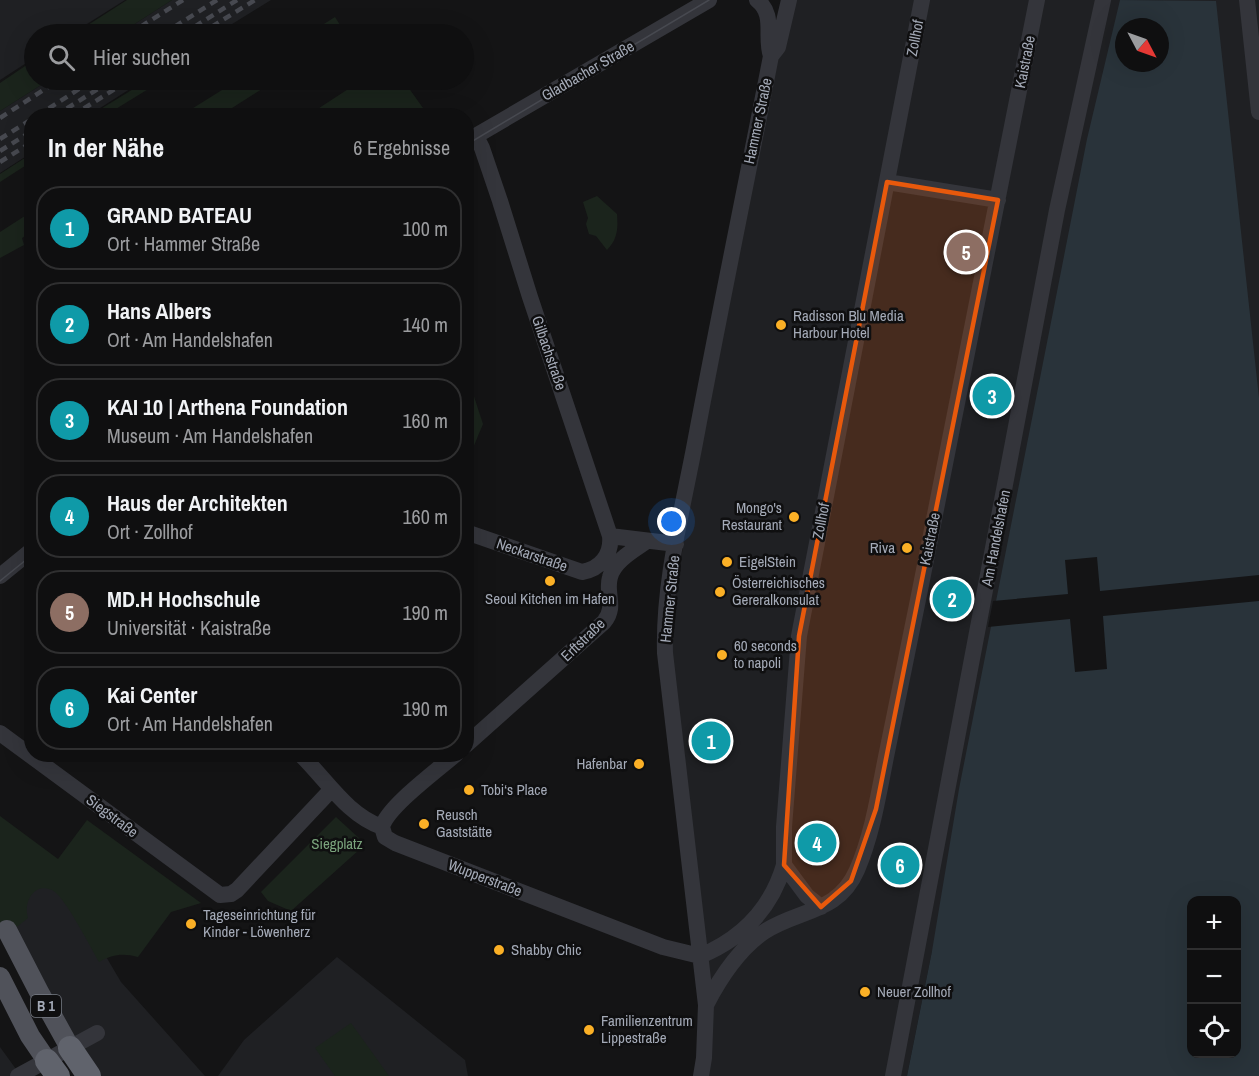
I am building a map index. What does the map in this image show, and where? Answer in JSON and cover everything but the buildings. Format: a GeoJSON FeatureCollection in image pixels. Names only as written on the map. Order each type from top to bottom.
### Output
{"type":"FeatureCollection","features":[{"type":"Feature","properties":{"kind":"highway","name":"B 1"},"geometry":{"type":"LineString","coordinates":[[70,1048],[89,1076]]}},
{"type":"Feature","properties":{"kind":"main road","name":"B 1"},"geometry":{"type":"LineString","coordinates":[[7,930],[70,1048]]}},
{"type":"Feature","properties":{"kind":"main road","name":"B 1"},"geometry":{"type":"LineString","coordinates":[[0,977],[30,1036],[52,1069]]}},
{"type":"Feature","properties":{"kind":"street","name":"Gladbacher Straße"},"geometry":{"type":"LineString","coordinates":[[474,137],[709,0]]}},
{"type":"Feature","properties":{"kind":"street","name":"Hammer Straße"},"geometry":{"type":"LineString","coordinates":[[701,1076],[706,1005],[665,653],[665,622],[676,544],[730,254],[771,56],[768,46],[770,24],[767,11],[757,0]]}},
{"type":"Feature","properties":{"kind":"street"},"geometry":{"type":"LineString","coordinates":[[777,0],[785,16]]}},
{"type":"Feature","properties":{"kind":"street","name":"Hammer Straße"},"geometry":{"type":"LineString","coordinates":[[771,56],[778,48],[789,0]]}},
{"type":"Feature","properties":{"kind":"street","name":"Zollhof"},"geometry":{"type":"LineString","coordinates":[[700,956],[728,942],[760,913],[776,890],[784,865],[784,828],[799,636],[922,0]]}},
{"type":"Feature","properties":{"kind":"street","name":"Kaistraße"},"geometry":{"type":"LineString","coordinates":[[706,1005],[720,981],[742,952],[762,934],[840,896],[851,881],[864,850],[876,809],[1037,0]]}},
{"type":"Feature","properties":{"kind":"street","name":"Am Handelshafen"},"geometry":{"type":"LineString","coordinates":[[893,1076],[1057,210],[1103,0]]}},
{"type":"Feature","properties":{"kind":"street"},"geometry":{"type":"LineString","coordinates":[[1247,0],[1259,112]]}},
{"type":"Feature","properties":{"kind":"street","name":"Gilbachstraße"},"geometry":{"type":"LineString","coordinates":[[474,141],[482,148],[610,536]]}},
{"type":"Feature","properties":{"kind":"street"},"geometry":{"type":"LineString","coordinates":[[886,182],[998,200]]}},
{"type":"Feature","properties":{"kind":"street","name":"Neckarstraße"},"geometry":{"type":"LineString","coordinates":[[474,535],[582,572],[590,570],[603,561],[611,546],[610,536]]}},
{"type":"Feature","properties":{"kind":"street"},"geometry":{"type":"LineString","coordinates":[[610,536],[676,544]]}},
{"type":"Feature","properties":{"kind":"street","name":"Erftstraße"},"geometry":{"type":"LineString","coordinates":[[474,738],[603,622],[610,610],[611,573],[627,555],[647,541]]}},
{"type":"Feature","properties":{"kind":"street"},"geometry":{"type":"LineString","coordinates":[[0,576],[24,556]]}},
{"type":"Feature","properties":{"kind":"street","name":"Siegstraße"},"geometry":{"type":"LineString","coordinates":[[0,733],[24,751]]}},
{"type":"Feature","properties":{"kind":"street","name":"Siegstraße"},"geometry":{"type":"LineString","coordinates":[[39,762],[216,894],[225,896],[237,890],[331,790]]}},
{"type":"Feature","properties":{"kind":"street","name":"Wupperstraße"},"geometry":{"type":"LineString","coordinates":[[308,762],[331,790],[369,823],[382,827],[385,837],[395,843],[663,947],[700,956]]}},
{"type":"Feature","properties":{"kind":"street"},"geometry":{"type":"LineString","coordinates":[[382,827],[386,818],[396,807],[447,762]]}},
{"type":"Feature","properties":{"kind":"street"},"geometry":{"type":"LineString","coordinates":[[784,865],[807,896],[821,907]]}},
{"type":"Feature","properties":{"kind":"street"},"geometry":{"type":"LineString","coordinates":[[18,1076],[52,1069],[70,1048],[97,1033]]}},
{"type":"Feature","properties":{"kind":"highlighted area"},"geometry":{"type":"Polygon","coordinates":[[[887,182],[998,200],[876,809],[851,881],[821,907],[784,865],[799,636],[887,182]]]}},
{"type":"Feature","properties":{"kind":"shaded area"},"geometry":{"type":"Polygon","coordinates":[[[0,0],[125,0],[87,24],[24,24],[24,64],[0,80],[0,0]]]}},
{"type":"Feature","properties":{"kind":"shaded area"},"geometry":{"type":"Polygon","coordinates":[[[172,0],[271,0],[232,24],[135,24],[172,0]]]}},
{"type":"Feature","properties":{"kind":"shaded area"},"geometry":{"type":"Polygon","coordinates":[[[789,0],[1259,0],[1259,885],[1204,896],[1187,896],[1187,900],[932,951],[907,1076],[703,1076],[707,1058],[670,636],[687,518],[789,0]]]}},
{"type":"Feature","properties":{"kind":"shaded area"},"geometry":{"type":"Polygon","coordinates":[[[1120,0],[1216,1],[1259,398],[1259,1076],[907,1076],[932,951],[959,789],[1087,139],[1115,21],[1115,72],[1169,72],[1169,18],[1116,18],[1120,0]]]}},
{"type":"Feature","properties":{"kind":"shaded area"},"geometry":{"type":"Polygon","coordinates":[[[33,90],[128,90],[100,108],[24,108],[24,158],[0,173],[0,111],[33,90]]]}},
{"type":"Feature","properties":{"kind":"shaded area"},"geometry":{"type":"Polygon","coordinates":[[[62,882],[121,982],[205,1076],[95,1076],[9,927],[17,890],[62,882]]]}},
{"type":"Feature","properties":{"kind":"shaded area"},"geometry":{"type":"Polygon","coordinates":[[[337,957],[465,1060],[468,1076],[218,1076],[244,1040],[337,957]]]}},
{"type":"Feature","properties":{"kind":"shaded area"},"geometry":{"type":"Polygon","coordinates":[[[0,1047],[21,1076],[0,1076],[0,1047]]]}},
{"type":"Feature","properties":{"kind":"green space"},"geometry":{"type":"Polygon","coordinates":[[[127,0],[172,0],[135,24],[90,24],[127,0]]]}},
{"type":"Feature","properties":{"kind":"green space"},"geometry":{"type":"Polygon","coordinates":[[[335,17],[339,24],[324,24],[335,17]]]}},
{"type":"Feature","properties":{"kind":"green space"},"geometry":{"type":"Polygon","coordinates":[[[24,67],[24,90],[33,90],[0,111],[0,83],[24,67]]]}},
{"type":"Feature","properties":{"kind":"green space"},"geometry":{"type":"Polygon","coordinates":[[[132,90],[147,90],[117,108],[102,108],[132,90]]]}},
{"type":"Feature","properties":{"kind":"green space"},"geometry":{"type":"Polygon","coordinates":[[[222,90],[260,90],[232,108],[193,108],[222,90]]]}},
{"type":"Feature","properties":{"kind":"green space"},"geometry":{"type":"Polygon","coordinates":[[[347,90],[410,90],[423,108],[319,108],[347,90]]]}},
{"type":"Feature","properties":{"kind":"green space"},"geometry":{"type":"Polygon","coordinates":[[[24,159],[24,167],[0,182],[0,174],[24,159]]]}},
{"type":"Feature","properties":{"kind":"green space"},"geometry":{"type":"Polygon","coordinates":[[[597,196],[617,214],[616,233],[607,250],[596,236],[589,234],[586,224],[588,218],[583,202],[597,196]]]}},
{"type":"Feature","properties":{"kind":"green space"},"geometry":{"type":"Polygon","coordinates":[[[24,217],[24,237],[22,238],[24,245],[0,258],[0,232],[24,217]]]}},
{"type":"Feature","properties":{"kind":"green space"},"geometry":{"type":"Polygon","coordinates":[[[474,396],[483,424],[474,446],[474,396]]]}},
{"type":"Feature","properties":{"kind":"green space"},"geometry":{"type":"Polygon","coordinates":[[[0,816],[58,859],[87,820],[201,903],[171,912],[138,957],[118,955],[99,962],[63,901],[52,890],[46,888],[35,891],[31,895],[27,906],[28,918],[18,926],[0,934],[0,816]]]}},
{"type":"Feature","properties":{"kind":"green space","name":"Siegplatz"},"geometry":{"type":"Polygon","coordinates":[[[336,817],[360,839],[359,850],[291,911],[268,901],[261,892],[336,817]]]}},
{"type":"Feature","properties":{"kind":"green space"},"geometry":{"type":"Polygon","coordinates":[[[351,1023],[389,1076],[335,1076],[315,1048],[351,1023]]]}},
{"type":"Feature","properties":{"kind":"pier"},"geometry":{"type":"Polygon","coordinates":[[[1097,557],[1100,591],[1259,575],[1259,601],[1103,616],[1107,669],[1075,672],[1070,619],[988,627],[993,601],[1068,594],[1065,560],[1097,557]]]}},
{"type":"Feature","properties":{"kind":"tram line"},"geometry":{"type":"LineString","coordinates":[[474,140],[709,0]]}},
{"type":"Feature","properties":{"kind":"tram line"},"geometry":{"type":"LineString","coordinates":[[0,581],[24,562]]}},
{"type":"Feature","properties":{"kind":"railway"},"geometry":{"type":"LineString","coordinates":[[145,24],[183,0]]}},
{"type":"Feature","properties":{"kind":"railway"},"geometry":{"type":"LineString","coordinates":[[179,24],[217,0]]}},
{"type":"Feature","properties":{"kind":"railway"},"geometry":{"type":"LineString","coordinates":[[199,24],[237,0]]}},
{"type":"Feature","properties":{"kind":"railway"},"geometry":{"type":"LineString","coordinates":[[216,24],[255,0]]}},
{"type":"Feature","properties":{"kind":"railway"},"geometry":{"type":"LineString","coordinates":[[0,118],[43,90]]}},
{"type":"Feature","properties":{"kind":"railway"},"geometry":{"type":"LineString","coordinates":[[49,108],[77,90]]}},
{"type":"Feature","properties":{"kind":"railway"},"geometry":{"type":"LineString","coordinates":[[68,108],[96,90]]}},
{"type":"Feature","properties":{"kind":"railway"},"geometry":{"type":"LineString","coordinates":[[85,108],[113,90]]}},
{"type":"Feature","properties":{"kind":"railway"},"geometry":{"type":"LineString","coordinates":[[0,139],[24,124]]}},
{"type":"Feature","properties":{"kind":"railway"},"geometry":{"type":"LineString","coordinates":[[0,151],[24,136]]}},
{"type":"Feature","properties":{"kind":"railway"},"geometry":{"type":"LineString","coordinates":[[0,162],[24,147]]}},
{"type":"Feature","properties":{"kind":"place","name":"MD.H Hochschule"},"geometry":{"type":"Point","coordinates":[966,252]}},
{"type":"Feature","properties":{"kind":"place","name":"Radisson Blu Media Harbour Hotel"},"geometry":{"type":"Point","coordinates":[781,325]}},
{"type":"Feature","properties":{"kind":"place","name":"KAI 10 | Arthena Foundation"},"geometry":{"type":"Point","coordinates":[992,396]}},
{"type":"Feature","properties":{"kind":"place","name":"Mongo's Restaurant"},"geometry":{"type":"Point","coordinates":[794,517]}},
{"type":"Feature","properties":{"kind":"place","name":"Riva"},"geometry":{"type":"Point","coordinates":[907,548]}},
{"type":"Feature","properties":{"kind":"place","name":"EigelStein"},"geometry":{"type":"Point","coordinates":[727,562]}},
{"type":"Feature","properties":{"kind":"place","name":"Seoul Kitchen im Hafen"},"geometry":{"type":"Point","coordinates":[550,581]}},
{"type":"Feature","properties":{"kind":"place","name":"Österreichisches Gereralkonsulat"},"geometry":{"type":"Point","coordinates":[720,592]}},
{"type":"Feature","properties":{"kind":"place","name":"Hans Albers"},"geometry":{"type":"Point","coordinates":[952,599]}},
{"type":"Feature","properties":{"kind":"place","name":"60 seconds to napoli"},"geometry":{"type":"Point","coordinates":[722,655]}},
{"type":"Feature","properties":{"kind":"place","name":"GRAND BATEAU"},"geometry":{"type":"Point","coordinates":[711,741]}},
{"type":"Feature","properties":{"kind":"place","name":"Hafenbar"},"geometry":{"type":"Point","coordinates":[639,764]}},
{"type":"Feature","properties":{"kind":"place","name":"Tobi‘s Place"},"geometry":{"type":"Point","coordinates":[469,790]}},
{"type":"Feature","properties":{"kind":"place","name":"Reusch Gaststätte"},"geometry":{"type":"Point","coordinates":[424,824]}},
{"type":"Feature","properties":{"kind":"place","name":"Haus der Architekten"},"geometry":{"type":"Point","coordinates":[817,843]}},
{"type":"Feature","properties":{"kind":"place","name":"Kai Center"},"geometry":{"type":"Point","coordinates":[900,865]}},
{"type":"Feature","properties":{"kind":"place","name":"Tageseinrichtung für Kinder - Löwenherz"},"geometry":{"type":"Point","coordinates":[191,924]}},
{"type":"Feature","properties":{"kind":"place","name":"Shabby Chic"},"geometry":{"type":"Point","coordinates":[499,950]}},
{"type":"Feature","properties":{"kind":"place","name":"Neuer Zollhof"},"geometry":{"type":"Point","coordinates":[865,992]}},
{"type":"Feature","properties":{"kind":"place","name":"Familienzentrum Lippestraße"},"geometry":{"type":"Point","coordinates":[589,1030]}}]}
